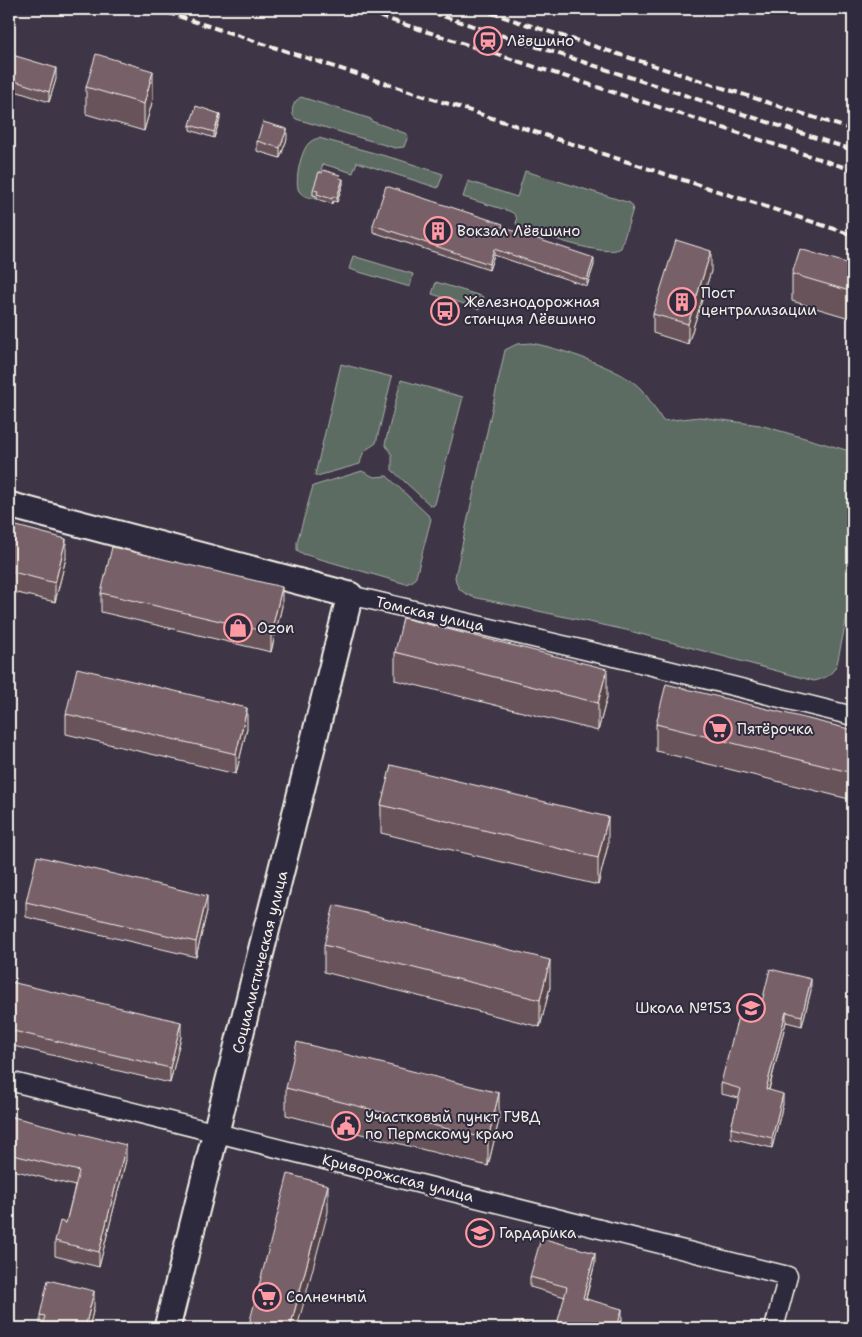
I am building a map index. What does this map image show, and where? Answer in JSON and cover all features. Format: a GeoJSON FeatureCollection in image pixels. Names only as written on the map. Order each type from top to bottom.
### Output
{"type":"FeatureCollection","features":[{"type":"Feature","properties":{"kind":"street","name":"Томская улица"},"geometry":{"type":"LineString","coordinates":[[9,505],[350,595],[644,664],[853,716]]}},
{"type":"Feature","properties":{"kind":"street","name":"Социалистическая улица"},"geometry":{"type":"LineString","coordinates":[[167,1328],[350,595]]}},
{"type":"Feature","properties":{"kind":"street","name":"Криворожская улица"},"geometry":{"type":"LineString","coordinates":[[9,1081],[788,1276],[774,1328]]}},
{"type":"Feature","properties":{"kind":"green space"},"geometry":{"type":"Polygon","coordinates":[[[301,97],[371,119],[371,121],[407,134],[404,147],[395,148],[296,119],[292,110],[296,101],[301,97]]]}},
{"type":"Feature","properties":{"kind":"green space"},"geometry":{"type":"Polygon","coordinates":[[[319,138],[443,174],[438,188],[357,162],[353,173],[323,164],[313,195],[318,196],[317,199],[310,198],[299,191],[298,174],[303,152],[311,141],[319,138]]]}},
{"type":"Feature","properties":{"kind":"green space"},"geometry":{"type":"Polygon","coordinates":[[[525,171],[630,203],[633,207],[632,212],[621,248],[613,251],[587,248],[520,228],[516,224],[516,216],[511,212],[463,197],[468,181],[517,197],[525,171]]]}},
{"type":"Feature","properties":{"kind":"green space"},"geometry":{"type":"Polygon","coordinates":[[[353,256],[413,274],[410,287],[349,269],[353,256]]]}},
{"type":"Feature","properties":{"kind":"green space"},"geometry":{"type":"Polygon","coordinates":[[[436,282],[484,297],[480,309],[432,294],[436,282]]]}},
{"type":"Feature","properties":{"kind":"green space"},"geometry":{"type":"Polygon","coordinates":[[[531,343],[590,360],[632,381],[641,389],[663,421],[700,417],[760,425],[853,452],[853,588],[837,664],[830,674],[814,681],[626,630],[473,597],[461,590],[457,585],[455,577],[505,350],[517,344],[531,343]]]}},
{"type":"Feature","properties":{"kind":"green space"},"geometry":{"type":"Polygon","coordinates":[[[341,364],[392,377],[376,443],[365,451],[360,464],[317,476],[315,475],[341,364]]]}},
{"type":"Feature","properties":{"kind":"green space"},"geometry":{"type":"Polygon","coordinates":[[[401,380],[463,397],[433,506],[392,470],[392,455],[385,444],[401,380]]]}},
{"type":"Feature","properties":{"kind":"green space"},"geometry":{"type":"Polygon","coordinates":[[[362,471],[374,477],[387,476],[431,519],[416,577],[413,581],[406,584],[303,554],[297,550],[297,542],[313,486],[362,471]]]}},
{"type":"Feature","properties":{"kind":"building"},"geometry":{"type":"Polygon","coordinates":[[[9,54],[56,68],[49,92],[9,79],[9,54]]]}},
{"type":"Feature","properties":{"kind":"building"},"geometry":{"type":"Polygon","coordinates":[[[96,54],[153,71],[144,104],[86,87],[96,54]]]}},
{"type":"Feature","properties":{"kind":"building"},"geometry":{"type":"Polygon","coordinates":[[[196,106],[220,114],[214,132],[190,125],[196,106]]]}},
{"type":"Feature","properties":{"kind":"building"},"geometry":{"type":"Polygon","coordinates":[[[263,122],[287,129],[280,148],[257,141],[263,122]]]}},
{"type":"Feature","properties":{"kind":"building"},"geometry":{"type":"Polygon","coordinates":[[[323,170],[340,175],[339,178],[343,179],[337,197],[333,196],[332,199],[317,194],[318,191],[313,190],[319,172],[322,173],[323,170]]]}},
{"type":"Feature","properties":{"kind":"building"},"geometry":{"type":"Polygon","coordinates":[[[386,186],[503,224],[502,227],[594,258],[587,280],[494,249],[489,264],[373,225],[386,186]]]}},
{"type":"Feature","properties":{"kind":"building","name":"Пост централизации"},"geometry":{"type":"Polygon","coordinates":[[[676,240],[711,251],[688,324],[653,314],[676,240]]]}},
{"type":"Feature","properties":{"kind":"building"},"geometry":{"type":"Polygon","coordinates":[[[800,249],[853,265],[853,292],[792,274],[800,249]]]}},
{"type":"Feature","properties":{"kind":"building"},"geometry":{"type":"Polygon","coordinates":[[[9,524],[66,539],[55,583],[9,571],[9,524]]]}},
{"type":"Feature","properties":{"kind":"building"},"geometry":{"type":"Polygon","coordinates":[[[112,547],[282,587],[271,633],[101,593],[112,547]]]}},
{"type":"Feature","properties":{"kind":"building"},"geometry":{"type":"Polygon","coordinates":[[[403,618],[607,669],[598,703],[395,652],[403,618]]]}},
{"type":"Feature","properties":{"kind":"building"},"geometry":{"type":"Polygon","coordinates":[[[77,668],[247,708],[236,754],[66,714],[77,668]]]}},
{"type":"Feature","properties":{"kind":"building"},"geometry":{"type":"Polygon","coordinates":[[[666,684],[853,730],[853,773],[656,724],[666,684]]]}},
{"type":"Feature","properties":{"kind":"building"},"geometry":{"type":"Polygon","coordinates":[[[391,765],[608,817],[598,858],[381,805],[391,765]]]}},
{"type":"Feature","properties":{"kind":"building"},"geometry":{"type":"Polygon","coordinates":[[[37,856],[207,896],[196,942],[26,902],[37,856]]]}},
{"type":"Feature","properties":{"kind":"building"},"geometry":{"type":"Polygon","coordinates":[[[334,905],[550,960],[540,1000],[324,945],[334,905]]]}},
{"type":"Feature","properties":{"kind":"building"},"geometry":{"type":"Polygon","coordinates":[[[770,969],[811,979],[802,1016],[786,1012],[766,1089],[783,1094],[772,1138],[731,1128],[741,1089],[721,1083],[742,1001],[761,1006],[770,969]]]}},
{"type":"Feature","properties":{"kind":"building"},"geometry":{"type":"Polygon","coordinates":[[[11,982],[181,1022],[170,1068],[9,1030],[9,991],[11,982]]]}},
{"type":"Feature","properties":{"kind":"building"},"geometry":{"type":"Polygon","coordinates":[[[297,1042],[499,1093],[488,1139],[286,1088],[297,1042]]]}},
{"type":"Feature","properties":{"kind":"building"},"geometry":{"type":"Polygon","coordinates":[[[9,1116],[126,1145],[99,1252],[55,1241],[60,1221],[66,1223],[79,1171],[9,1154],[9,1116]]]}},
{"type":"Feature","properties":{"kind":"building"},"geometry":{"type":"Polygon","coordinates":[[[288,1174],[328,1185],[290,1328],[248,1328],[288,1174]]]}},
{"type":"Feature","properties":{"kind":"building"},"geometry":{"type":"Polygon","coordinates":[[[541,1238],[595,1253],[583,1298],[622,1309],[617,1328],[556,1328],[567,1287],[530,1277],[541,1238]]]}},
{"type":"Feature","properties":{"kind":"building"},"geometry":{"type":"Polygon","coordinates":[[[48,1280],[94,1291],[85,1328],[42,1328],[45,1316],[40,1315],[48,1280]]]}},
{"type":"Feature","properties":{"kind":"building"},"geometry":{"type":"Polygon","coordinates":[[[520,1322],[543,1328],[518,1328],[520,1322]]]}},
{"type":"Feature","properties":{"kind":"railway"},"geometry":{"type":"LineString","coordinates":[[156,9],[853,235]]}},
{"type":"Feature","properties":{"kind":"railway"},"geometry":{"type":"LineString","coordinates":[[357,9],[853,170]]}},
{"type":"Feature","properties":{"kind":"railway"},"geometry":{"type":"LineString","coordinates":[[421,9],[853,150]]}},
{"type":"Feature","properties":{"kind":"railway"},"geometry":{"type":"LineString","coordinates":[[479,9],[853,130]]}},
{"type":"Feature","properties":{"kind":"place","name":"Лёвшино"},"geometry":{"type":"Point","coordinates":[488,41]}},
{"type":"Feature","properties":{"kind":"place","name":"Вокзал Лёвшино"},"geometry":{"type":"Point","coordinates":[438,231]}},
{"type":"Feature","properties":{"kind":"place","name":"Пост централизации"},"geometry":{"type":"Point","coordinates":[682,302]}},
{"type":"Feature","properties":{"kind":"place","name":"Железнодорожная станция Лёвшино"},"geometry":{"type":"Point","coordinates":[445,311]}},
{"type":"Feature","properties":{"kind":"place","name":"Ozon"},"geometry":{"type":"Point","coordinates":[238,628]}},
{"type":"Feature","properties":{"kind":"place","name":"Пятёрочка"},"geometry":{"type":"Point","coordinates":[718,729]}},
{"type":"Feature","properties":{"kind":"place","name":"Школа №153"},"geometry":{"type":"Point","coordinates":[751,1008]}},
{"type":"Feature","properties":{"kind":"place","name":"Участковый пункт ГУВД по Пермскому краю"},"geometry":{"type":"Point","coordinates":[346,1126]}},
{"type":"Feature","properties":{"kind":"place","name":"Гардарика"},"geometry":{"type":"Point","coordinates":[480,1233]}},
{"type":"Feature","properties":{"kind":"place","name":"Солнечный"},"geometry":{"type":"Point","coordinates":[267,1297]}}]}
